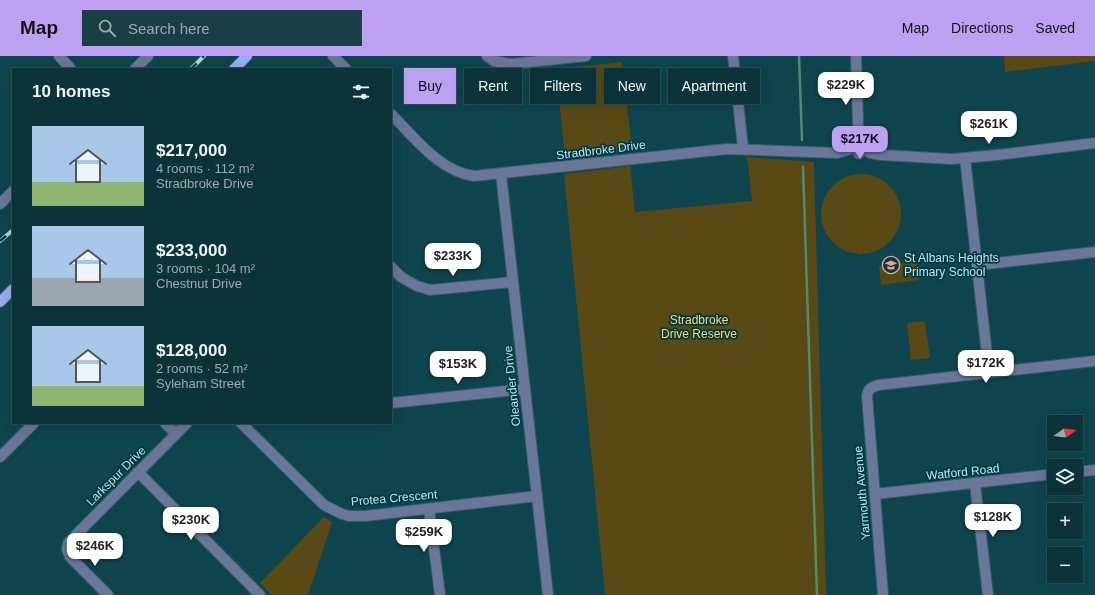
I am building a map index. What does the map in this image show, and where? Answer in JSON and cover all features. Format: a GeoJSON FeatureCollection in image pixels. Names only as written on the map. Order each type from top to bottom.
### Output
{"type":"FeatureCollection","features":[{"type":"Feature","properties":{"kind":"main road"},"geometry":{"type":"LineString","coordinates":[[235,68],[247,56]]}},
{"type":"Feature","properties":{"kind":"main road"},"geometry":{"type":"LineString","coordinates":[[0,302],[12,290]]}},
{"type":"Feature","properties":{"kind":"street"},"geometry":{"type":"LineString","coordinates":[[58,56],[71,68]]}},
{"type":"Feature","properties":{"kind":"street"},"geometry":{"type":"LineString","coordinates":[[136,68],[148,56]]}},
{"type":"Feature","properties":{"kind":"street"},"geometry":{"type":"LineString","coordinates":[[333,56],[345,68]]}},
{"type":"Feature","properties":{"kind":"street"},"geometry":{"type":"LineString","coordinates":[[487,56],[503,63],[511,64],[586,56]]}},
{"type":"Feature","properties":{"kind":"street"},"geometry":{"type":"LineString","coordinates":[[733,56],[743,148]]}},
{"type":"Feature","properties":{"kind":"street"},"geometry":{"type":"LineString","coordinates":[[856,56],[859,151]]}},
{"type":"Feature","properties":{"kind":"street","name":"Stradbroke Drive"},"geometry":{"type":"LineString","coordinates":[[392,115],[447,168],[458,173],[474,176],[743,148],[837,153],[847,156],[859,151],[862,148],[870,153],[882,155],[952,159],[1095,143]]}},
{"type":"Feature","properties":{"kind":"street"},"geometry":{"type":"LineString","coordinates":[[965,158],[989,372],[1095,361]]}},
{"type":"Feature","properties":{"kind":"street","name":"Oleander Drive"},"geometry":{"type":"LineString","coordinates":[[501,174],[548,595]]}},
{"type":"Feature","properties":{"kind":"street"},"geometry":{"type":"LineString","coordinates":[[0,189],[10,194],[0,204]]}},
{"type":"Feature","properties":{"kind":"street"},"geometry":{"type":"LineString","coordinates":[[977,265],[1095,252]]}},
{"type":"Feature","properties":{"kind":"street"},"geometry":{"type":"LineString","coordinates":[[392,268],[401,277],[411,283],[430,290],[513,282]]}},
{"type":"Feature","properties":{"kind":"street","name":"Yarmouth Avenue"},"geometry":{"type":"LineString","coordinates":[[883,595],[867,396],[869,389],[879,385],[989,372]]}},
{"type":"Feature","properties":{"kind":"street"},"geometry":{"type":"LineString","coordinates":[[392,403],[525,389]]}},
{"type":"Feature","properties":{"kind":"street"},"geometry":{"type":"LineString","coordinates":[[0,457],[33,424]]}},
{"type":"Feature","properties":{"kind":"street"},"geometry":{"type":"LineString","coordinates":[[166,424],[176,434]]}},
{"type":"Feature","properties":{"kind":"street","name":"Larkspur Drive"},"geometry":{"type":"LineString","coordinates":[[108,595],[73,560],[67,549],[69,540],[186,424]]}},
{"type":"Feature","properties":{"kind":"street","name":"Protea Crescent"},"geometry":{"type":"LineString","coordinates":[[242,424],[324,505],[342,514],[358,516],[537,496]]}},
{"type":"Feature","properties":{"kind":"street"},"geometry":{"type":"LineString","coordinates":[[1083,471],[1095,470]]}},
{"type":"Feature","properties":{"kind":"street"},"geometry":{"type":"LineString","coordinates":[[138,472],[260,595]]}},
{"type":"Feature","properties":{"kind":"street","name":"Watford Road"},"geometry":{"type":"LineString","coordinates":[[875,494],[1047,475]]}},
{"type":"Feature","properties":{"kind":"street"},"geometry":{"type":"LineString","coordinates":[[975,484],[988,595]]}},
{"type":"Feature","properties":{"kind":"street"},"geometry":{"type":"LineString","coordinates":[[430,509],[440,595]]}},
{"type":"Feature","properties":{"kind":"green space"},"geometry":{"type":"Polygon","coordinates":[[[1004,56],[1095,56],[1095,61],[1005,72],[1004,56]]]}},
{"type":"Feature","properties":{"kind":"green space"},"geometry":{"type":"Polygon","coordinates":[[[622,62],[623,68],[604,68],[604,104],[627,104],[632,150],[565,157],[560,104],[596,104],[596,68],[565,68],[622,62]]]}},
{"type":"Feature","properties":{"kind":"green space","name":"Stradbroke Drive Reserve"},"geometry":{"type":"Polygon","coordinates":[[[747,157],[814,162],[826,595],[605,595],[564,174],[630,166],[635,212],[752,201],[747,157]]]}},
{"type":"Feature","properties":{"kind":"green space"},"geometry":{"type":"Polygon","coordinates":[[[861,174],[876,177],[889,186],[898,199],[901,214],[898,229],[889,242],[876,251],[861,254],[846,251],[833,242],[824,229],[821,214],[824,199],[833,186],[846,177],[861,174]]]}},
{"type":"Feature","properties":{"kind":"green space"},"geometry":{"type":"Polygon","coordinates":[[[917,261],[919,280],[881,285],[879,266],[917,261]]]}},
{"type":"Feature","properties":{"kind":"green space"},"geometry":{"type":"Polygon","coordinates":[[[925,321],[930,358],[911,360],[907,323],[925,321]]]}},
{"type":"Feature","properties":{"kind":"green space"},"geometry":{"type":"Polygon","coordinates":[[[324,517],[332,522],[308,595],[271,595],[260,583],[324,517]]]}},
{"type":"Feature","properties":{"kind":"waterway"},"geometry":{"type":"LineString","coordinates":[[799,56],[802,140]]}},
{"type":"Feature","properties":{"kind":"waterway"},"geometry":{"type":"LineString","coordinates":[[803,167],[817,595]]}},
{"type":"Feature","properties":{"kind":"railway"},"geometry":{"type":"LineString","coordinates":[[192,68],[204,56]]}},
{"type":"Feature","properties":{"kind":"railway"},"geometry":{"type":"LineString","coordinates":[[0,241],[12,231]]}},
{"type":"Feature","properties":{"kind":"place","name":"St Albans Heights Primary School"},"geometry":{"type":"Point","coordinates":[891,265]}}]}
